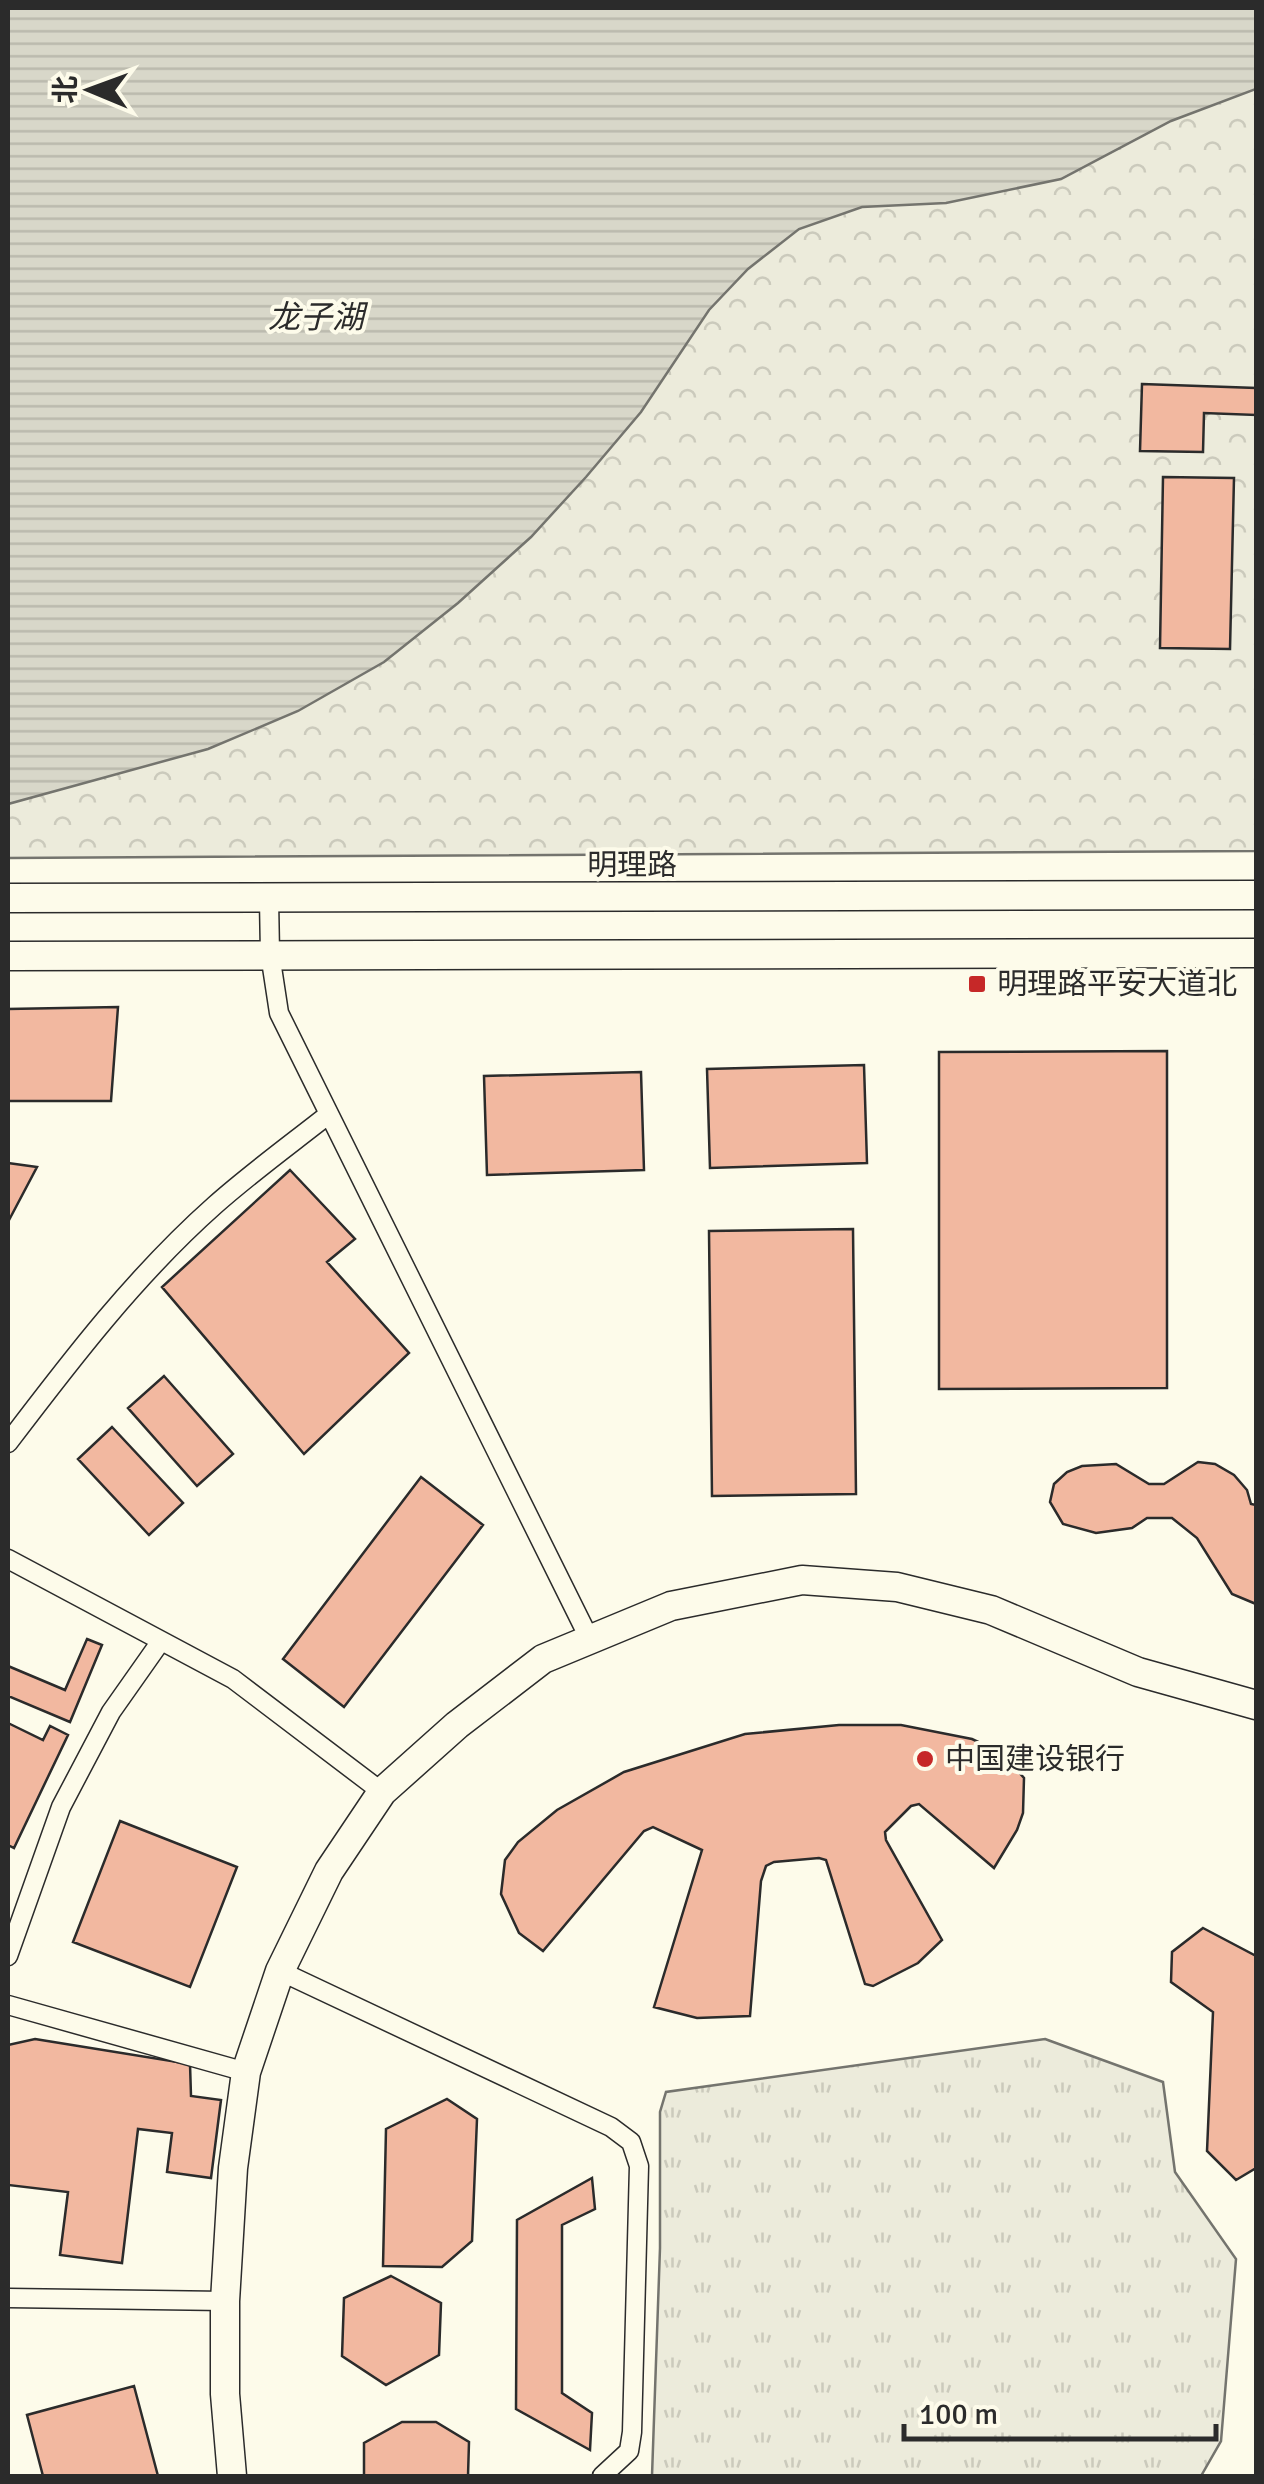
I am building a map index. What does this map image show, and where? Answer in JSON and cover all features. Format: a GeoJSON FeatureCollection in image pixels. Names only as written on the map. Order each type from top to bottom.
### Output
{"type":"FeatureCollection","features":[{"type":"Feature","properties":{"kind":"main road","name":"明理路"},"geometry":{"type":"LineString","coordinates":[[8,898],[1256,895]]}},
{"type":"Feature","properties":{"kind":"main road"},"geometry":{"type":"LineString","coordinates":[[8,956],[1256,953]]}},
{"type":"Feature","properties":{"kind":"main road"},"geometry":{"type":"LineString","coordinates":[[232,2476],[225,2394],[225,2301],[233,2168],[246,2072],[280,1971],[329,1871],[382,1792],[457,1725],[543,1660],[671,1606],[802,1580],[897,1587],[991,1610],[1138,1672],[1256,1705]]}},
{"type":"Feature","properties":{"kind":"street"},"geometry":{"type":"LineString","coordinates":[[269,899],[270,954],[279,1014],[590,1640]]}},
{"type":"Feature","properties":{"kind":"street"},"geometry":{"type":"LineString","coordinates":[[8,1443],[73,1358],[149,1270],[215,1205],[329,1114]]}},
{"type":"Feature","properties":{"kind":"street"},"geometry":{"type":"LineString","coordinates":[[8,1559],[233,1679],[382,1792]]}},
{"type":"Feature","properties":{"kind":"street"},"geometry":{"type":"LineString","coordinates":[[8,1956],[61,1808],[111,1712],[161,1641]]}},
{"type":"Feature","properties":{"kind":"street"},"geometry":{"type":"LineString","coordinates":[[280,1971],[611,2127],[631,2142],[638,2166],[632,2432],[630,2451],[602,2476]]}},
{"type":"Feature","properties":{"kind":"street"},"geometry":{"type":"LineString","coordinates":[[8,2005],[246,2072]]}},
{"type":"Feature","properties":{"kind":"street"},"geometry":{"type":"LineString","coordinates":[[8,2298],[225,2301]]}},
{"type":"Feature","properties":{"kind":"green space"},"geometry":{"type":"Polygon","coordinates":[[[8,8],[1256,8],[1256,851],[8,858],[8,8]]]}},
{"type":"Feature","properties":{"kind":"green space"},"geometry":{"type":"Polygon","coordinates":[[[1045,2039],[1163,2082],[1175,2172],[1236,2259],[1221,2441],[1201,2476],[652,2476],[660,2112],[666,2092],[1045,2039]]]}},
{"type":"Feature","properties":{"kind":"water","name":"龙子湖"},"geometry":{"type":"Polygon","coordinates":[[[8,8],[1256,8],[1256,89],[1171,121],[1061,179],[946,203],[862,207],[799,229],[748,269],[709,310],[641,412],[531,537],[384,662],[298,711],[208,749],[8,804],[8,8]]]}},
{"type":"Feature","properties":{"kind":"building"},"geometry":{"type":"Polygon","coordinates":[[[1142,384],[1256,388],[1256,415],[1204,413],[1203,452],[1140,451],[1142,384]]]}},
{"type":"Feature","properties":{"kind":"building"},"geometry":{"type":"Polygon","coordinates":[[[1163,477],[1234,478],[1230,649],[1160,648],[1163,477]]]}},
{"type":"Feature","properties":{"kind":"building"},"geometry":{"type":"Polygon","coordinates":[[[118,1007],[111,1101],[8,1101],[8,1009],[118,1007]]]}},
{"type":"Feature","properties":{"kind":"building"},"geometry":{"type":"Polygon","coordinates":[[[1167,1051],[1167,1388],[939,1389],[939,1052],[1167,1051]]]}},
{"type":"Feature","properties":{"kind":"building"},"geometry":{"type":"Polygon","coordinates":[[[864,1065],[867,1163],[710,1168],[707,1069],[864,1065]]]}},
{"type":"Feature","properties":{"kind":"building"},"geometry":{"type":"Polygon","coordinates":[[[641,1072],[644,1170],[487,1175],[484,1076],[641,1072]]]}},
{"type":"Feature","properties":{"kind":"building"},"geometry":{"type":"Polygon","coordinates":[[[8,1163],[37,1167],[8,1222],[8,1163]]]}},
{"type":"Feature","properties":{"kind":"building"},"geometry":{"type":"Polygon","coordinates":[[[290,1170],[355,1239],[327,1262],[409,1353],[304,1454],[162,1287],[290,1170]]]}},
{"type":"Feature","properties":{"kind":"building"},"geometry":{"type":"Polygon","coordinates":[[[853,1229],[856,1494],[712,1496],[709,1231],[853,1229]]]}},
{"type":"Feature","properties":{"kind":"building"},"geometry":{"type":"Polygon","coordinates":[[[164,1376],[233,1454],[197,1486],[128,1408],[164,1376]]]}},
{"type":"Feature","properties":{"kind":"building"},"geometry":{"type":"Polygon","coordinates":[[[112,1427],[183,1503],[149,1535],[78,1459],[112,1427]]]}},
{"type":"Feature","properties":{"kind":"building"},"geometry":{"type":"Polygon","coordinates":[[[1198,1462],[1215,1464],[1234,1475],[1247,1490],[1251,1504],[1256,1505],[1256,1604],[1232,1594],[1197,1538],[1172,1518],[1147,1518],[1132,1528],[1096,1533],[1063,1524],[1050,1502],[1054,1484],[1067,1472],[1082,1466],[1116,1464],[1149,1484],[1164,1484],[1198,1462]]]}},
{"type":"Feature","properties":{"kind":"building"},"geometry":{"type":"Polygon","coordinates":[[[421,1477],[483,1525],[344,1707],[283,1659],[421,1477]]]}},
{"type":"Feature","properties":{"kind":"building"},"geometry":{"type":"Polygon","coordinates":[[[87,1639],[102,1645],[70,1722],[8,1696],[8,1666],[65,1690],[87,1639]]]}},
{"type":"Feature","properties":{"kind":"building"},"geometry":{"type":"Polygon","coordinates":[[[8,1723],[43,1740],[50,1726],[68,1735],[14,1848],[8,1845],[8,1723]]]}},
{"type":"Feature","properties":{"kind":"building"},"geometry":{"type":"Polygon","coordinates":[[[839,1725],[901,1725],[972,1739],[1002,1753],[1024,1778],[1023,1813],[994,1868],[919,1804],[911,1806],[885,1832],[942,1940],[918,1963],[873,1986],[865,1984],[826,1860],[774,1862],[766,1866],[761,1881],[750,2016],[697,2018],[654,2007],[702,1850],[653,1827],[644,1831],[543,1951],[519,1933],[501,1894],[505,1860],[518,1842],[557,1810],[624,1772],[745,1734],[839,1725]]]}},
{"type":"Feature","properties":{"kind":"building"},"geometry":{"type":"Polygon","coordinates":[[[120,1821],[237,1867],[190,1987],[73,1942],[120,1821]]]}},
{"type":"Feature","properties":{"kind":"building"},"geometry":{"type":"Polygon","coordinates":[[[1203,1928],[1256,1956],[1256,2168],[1236,2180],[1207,2151],[1213,2012],[1171,1982],[1172,1952],[1203,1928]]]}},
{"type":"Feature","properties":{"kind":"building"},"geometry":{"type":"Polygon","coordinates":[[[35,2039],[190,2064],[191,2096],[221,2100],[211,2178],[167,2172],[172,2133],[138,2129],[122,2263],[60,2255],[68,2192],[8,2185],[8,2045],[35,2039]]]}},
{"type":"Feature","properties":{"kind":"building"},"geometry":{"type":"Polygon","coordinates":[[[447,2099],[477,2119],[472,2241],[442,2267],[383,2266],[386,2129],[447,2099]]]}},
{"type":"Feature","properties":{"kind":"building"},"geometry":{"type":"Polygon","coordinates":[[[592,2178],[595,2209],[562,2225],[562,2393],[592,2413],[590,2450],[516,2409],[517,2220],[592,2178]]]}},
{"type":"Feature","properties":{"kind":"building"},"geometry":{"type":"Polygon","coordinates":[[[391,2276],[441,2303],[439,2355],[386,2385],[342,2356],[344,2298],[391,2276]]]}},
{"type":"Feature","properties":{"kind":"building"},"geometry":{"type":"Polygon","coordinates":[[[134,2386],[158,2476],[43,2476],[27,2415],[134,2386]]]}},
{"type":"Feature","properties":{"kind":"building"},"geometry":{"type":"Polygon","coordinates":[[[402,2422],[436,2422],[469,2442],[468,2476],[364,2476],[364,2443],[402,2422]]]}},
{"type":"Feature","properties":{"kind":"place","name":"明理路平安大道北"},"geometry":{"type":"Point","coordinates":[977,984]}},
{"type":"Feature","properties":{"kind":"place","name":"中国建设银行"},"geometry":{"type":"Point","coordinates":[925,1759]}}]}
